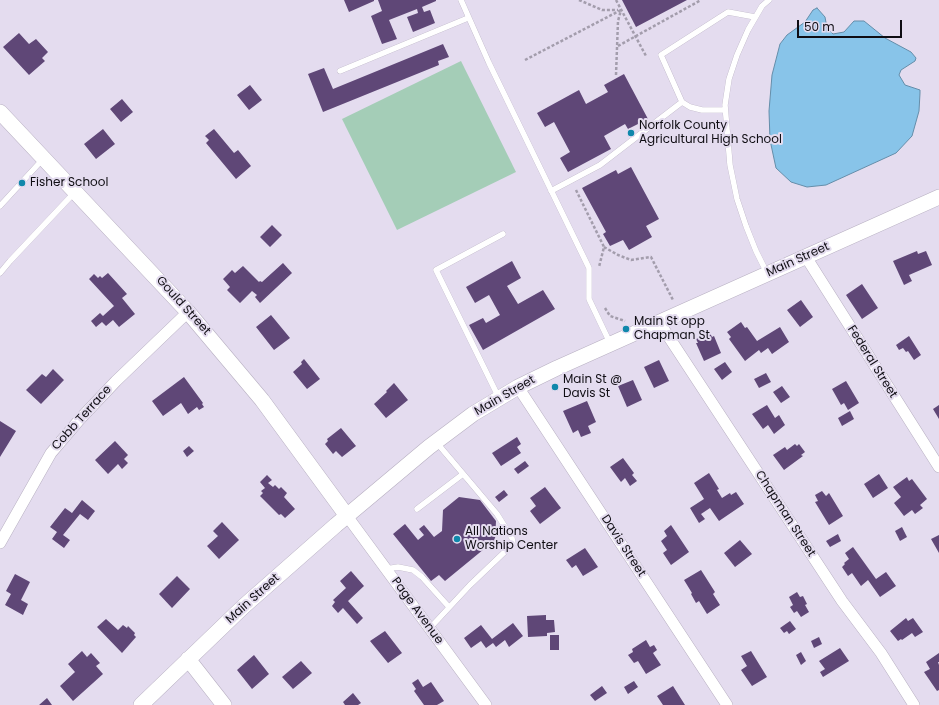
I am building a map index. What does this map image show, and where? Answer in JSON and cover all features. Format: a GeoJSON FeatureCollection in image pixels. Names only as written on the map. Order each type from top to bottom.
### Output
{"type":"FeatureCollection","features":[{"type":"Feature","properties":{"kind":"main road","name":"Gould Street"},"geometry":{"type":"LineString","coordinates":[[0,112],[76,191],[188,312],[262,400],[347,516]]}},
{"type":"Feature","properties":{"kind":"main road","name":"Main Street"},"geometry":{"type":"LineString","coordinates":[[141,705],[244,606],[436,441],[473,414],[518,387],[611,343],[939,197]]}},
{"type":"Feature","properties":{"kind":"main road"},"geometry":{"type":"LineString","coordinates":[[188,659],[224,705]]}},
{"type":"Feature","properties":{"kind":"street","name":"Federal Street"},"geometry":{"type":"LineString","coordinates":[[806,257],[939,467]]}},
{"type":"Feature","properties":{"kind":"street","name":"Cobb Terrace"},"geometry":{"type":"LineString","coordinates":[[0,543],[51,452],[80,419],[116,382],[188,312]]}},
{"type":"Feature","properties":{"kind":"street","name":"Chapman Street"},"geometry":{"type":"LineString","coordinates":[[659,322],[842,601],[881,654],[914,705]]}},
{"type":"Feature","properties":{"kind":"street","name":"Davis Street"},"geometry":{"type":"LineString","coordinates":[[518,387],[727,705]]}},
{"type":"Feature","properties":{"kind":"street","name":"Page Avenue"},"geometry":{"type":"LineString","coordinates":[[347,516],[486,705]]}},
{"type":"Feature","properties":{"kind":"lane"},"geometry":{"type":"LineString","coordinates":[[461,0],[468,18],[551,191],[590,268],[589,299],[611,343]]}},
{"type":"Feature","properties":{"kind":"lane"},"geometry":{"type":"LineString","coordinates":[[767,274],[753,245],[737,198],[730,165],[725,105],[729,79],[737,54],[755,17],[762,6],[769,0]]}},
{"type":"Feature","properties":{"kind":"lane"},"geometry":{"type":"LineString","coordinates":[[725,110],[702,110],[690,108],[682,102],[661,55],[728,12],[755,17]]}},
{"type":"Feature","properties":{"kind":"lane"},"geometry":{"type":"LineString","coordinates":[[340,71],[468,18]]}},
{"type":"Feature","properties":{"kind":"lane"},"geometry":{"type":"LineString","coordinates":[[551,191],[600,165],[682,102]]}},
{"type":"Feature","properties":{"kind":"lane"},"geometry":{"type":"LineString","coordinates":[[0,206],[44,158]]}},
{"type":"Feature","properties":{"kind":"lane"},"geometry":{"type":"LineString","coordinates":[[0,273],[10,260],[76,191]]}},
{"type":"Feature","properties":{"kind":"lane"},"geometry":{"type":"LineString","coordinates":[[499,398],[436,270],[503,234]]}},
{"type":"Feature","properties":{"kind":"lane"},"geometry":{"type":"LineString","coordinates":[[430,628],[470,585],[513,544],[512,538],[497,514],[436,441]]}},
{"type":"Feature","properties":{"kind":"lane"},"geometry":{"type":"LineString","coordinates":[[417,509],[463,474]]}},
{"type":"Feature","properties":{"kind":"lane"},"geometry":{"type":"LineString","coordinates":[[386,569],[398,567],[413,570],[422,577],[449,607]]}},
{"type":"Feature","properties":{"kind":"path"},"geometry":{"type":"LineString","coordinates":[[579,0],[602,10],[621,10]]}},
{"type":"Feature","properties":{"kind":"path"},"geometry":{"type":"LineString","coordinates":[[616,0],[646,56]]}},
{"type":"Feature","properties":{"kind":"path"},"geometry":{"type":"LineString","coordinates":[[618,46],[701,0]]}},
{"type":"Feature","properties":{"kind":"path"},"geometry":{"type":"LineString","coordinates":[[616,75],[618,22],[621,10]]}},
{"type":"Feature","properties":{"kind":"path"},"geometry":{"type":"LineString","coordinates":[[525,60],[621,10]]}},
{"type":"Feature","properties":{"kind":"path"},"geometry":{"type":"LineString","coordinates":[[576,190],[604,247],[631,260],[651,257],[673,300]]}},
{"type":"Feature","properties":{"kind":"path"},"geometry":{"type":"LineString","coordinates":[[599,268],[604,247]]}},
{"type":"Feature","properties":{"kind":"path"},"geometry":{"type":"LineString","coordinates":[[604,304],[610,316],[625,321]]}},
{"type":"Feature","properties":{"kind":"green space"},"geometry":{"type":"Polygon","coordinates":[[[461,61],[516,172],[397,230],[342,119],[461,61]]]}},
{"type":"Feature","properties":{"kind":"water"},"geometry":{"type":"Polygon","coordinates":[[[817,8],[825,17],[827,28],[833,34],[844,32],[854,21],[864,21],[885,38],[911,52],[916,58],[915,61],[901,70],[899,75],[905,85],[920,90],[919,111],[912,136],[896,153],[826,185],[807,187],[791,182],[776,168],[770,140],[769,111],[772,75],[780,44],[787,35],[805,22],[813,10],[817,8]]]}},
{"type":"Feature","properties":{"kind":"building"},"geometry":{"type":"Polygon","coordinates":[[[344,0],[374,0],[374,1],[349,12],[344,0]]]}},
{"type":"Feature","properties":{"kind":"building"},"geometry":{"type":"Polygon","coordinates":[[[378,0],[436,0],[422,7],[424,12],[430,10],[435,23],[413,32],[407,17],[418,13],[417,9],[389,20],[397,39],[382,44],[371,16],[382,11],[378,0]]]}},
{"type":"Feature","properties":{"kind":"building"},"geometry":{"type":"Polygon","coordinates":[[[622,0],[687,0],[636,27],[622,0]]]}},
{"type":"Feature","properties":{"kind":"building"},"geometry":{"type":"Polygon","coordinates":[[[19,33],[29,44],[36,39],[48,52],[42,58],[45,61],[29,75],[3,47],[19,33]]]}},
{"type":"Feature","properties":{"kind":"building"},"geometry":{"type":"Polygon","coordinates":[[[443,44],[449,57],[438,61],[439,65],[323,112],[308,74],[324,68],[333,89],[443,44]]]}},
{"type":"Feature","properties":{"kind":"building"},"geometry":{"type":"Polygon","coordinates":[[[624,74],[648,119],[628,129],[625,124],[604,136],[611,149],[568,172],[560,158],[570,152],[554,122],[545,127],[537,113],[579,90],[586,104],[608,92],[604,85],[624,74]]]}},
{"type":"Feature","properties":{"kind":"building"},"geometry":{"type":"Polygon","coordinates":[[[250,85],[262,100],[249,110],[237,95],[250,85]]]}},
{"type":"Feature","properties":{"kind":"building"},"geometry":{"type":"Polygon","coordinates":[[[122,99],[133,112],[121,122],[110,109],[122,99]]]}},
{"type":"Feature","properties":{"kind":"building"},"geometry":{"type":"Polygon","coordinates":[[[103,129],[115,144],[96,159],[84,144],[103,129]]]}},
{"type":"Feature","properties":{"kind":"building"},"geometry":{"type":"Polygon","coordinates":[[[214,129],[234,153],[238,150],[251,166],[236,179],[206,143],[209,140],[205,136],[214,129]]]}},
{"type":"Feature","properties":{"kind":"building"},"geometry":{"type":"Polygon","coordinates":[[[631,167],[659,219],[646,226],[652,237],[629,250],[623,240],[610,246],[603,234],[606,232],[582,188],[616,170],[618,174],[631,167]]]}},
{"type":"Feature","properties":{"kind":"building"},"geometry":{"type":"Polygon","coordinates":[[[272,225],[282,235],[270,247],[260,237],[272,225]]]}},
{"type":"Feature","properties":{"kind":"building"},"geometry":{"type":"Polygon","coordinates":[[[917,251],[918,254],[926,251],[932,265],[909,275],[912,281],[904,285],[893,261],[917,251]]]}},
{"type":"Feature","properties":{"kind":"building"},"geometry":{"type":"Polygon","coordinates":[[[512,261],[521,278],[507,286],[518,304],[543,290],[555,309],[483,350],[469,325],[483,318],[486,323],[500,315],[489,295],[475,303],[466,287],[512,261]]]}},
{"type":"Feature","properties":{"kind":"building"},"geometry":{"type":"Polygon","coordinates":[[[283,263],[292,273],[260,303],[255,297],[257,295],[252,291],[240,303],[227,290],[230,287],[223,279],[232,270],[235,273],[243,266],[259,282],[262,282],[283,263]]]}},
{"type":"Feature","properties":{"kind":"building"},"geometry":{"type":"Polygon","coordinates":[[[108,273],[127,294],[122,298],[135,314],[119,327],[113,320],[106,326],[102,322],[96,327],[91,321],[100,313],[103,316],[114,306],[89,279],[94,274],[98,278],[100,276],[102,278],[108,273]]]}},
{"type":"Feature","properties":{"kind":"building"},"geometry":{"type":"Polygon","coordinates":[[[862,284],[878,308],[862,319],[846,295],[862,284]]]}},
{"type":"Feature","properties":{"kind":"building"},"geometry":{"type":"Polygon","coordinates":[[[801,300],[813,317],[800,327],[787,310],[801,300]]]}},
{"type":"Feature","properties":{"kind":"building"},"geometry":{"type":"Polygon","coordinates":[[[271,315],[290,338],[274,350],[256,327],[271,315]]]}},
{"type":"Feature","properties":{"kind":"building"},"geometry":{"type":"Polygon","coordinates":[[[741,322],[745,328],[747,327],[757,341],[780,327],[789,342],[772,354],[768,348],[761,353],[759,350],[745,361],[729,339],[731,337],[727,332],[741,322]]]}},
{"type":"Feature","properties":{"kind":"building"},"geometry":{"type":"Polygon","coordinates":[[[710,333],[712,337],[714,336],[721,353],[704,361],[696,343],[698,343],[696,339],[710,333]]]}},
{"type":"Feature","properties":{"kind":"building"},"geometry":{"type":"Polygon","coordinates":[[[909,336],[921,355],[914,360],[908,351],[906,352],[903,348],[899,350],[896,345],[909,336]]]}},
{"type":"Feature","properties":{"kind":"building"},"geometry":{"type":"Polygon","coordinates":[[[304,359],[320,379],[307,389],[293,372],[302,364],[301,362],[304,359]]]}},
{"type":"Feature","properties":{"kind":"building"},"geometry":{"type":"Polygon","coordinates":[[[659,360],[669,381],[654,388],[644,367],[659,360]]]}},
{"type":"Feature","properties":{"kind":"building"},"geometry":{"type":"Polygon","coordinates":[[[725,362],[732,372],[722,380],[714,369],[725,362]]]}},
{"type":"Feature","properties":{"kind":"building"},"geometry":{"type":"Polygon","coordinates":[[[53,369],[64,380],[41,404],[26,390],[42,374],[46,377],[53,369]]]}},
{"type":"Feature","properties":{"kind":"building"},"geometry":{"type":"Polygon","coordinates":[[[766,373],[771,382],[759,388],[754,379],[766,373]]]}},
{"type":"Feature","properties":{"kind":"building"},"geometry":{"type":"Polygon","coordinates":[[[184,377],[203,403],[202,404],[204,407],[199,410],[197,407],[188,414],[181,403],[163,416],[152,401],[184,377]]]}},
{"type":"Feature","properties":{"kind":"building"},"geometry":{"type":"Polygon","coordinates":[[[633,380],[642,400],[627,407],[618,386],[633,380]]]}},
{"type":"Feature","properties":{"kind":"building"},"geometry":{"type":"Polygon","coordinates":[[[846,381],[859,403],[848,410],[844,403],[841,405],[832,389],[846,381]]]}},
{"type":"Feature","properties":{"kind":"building"},"geometry":{"type":"Polygon","coordinates":[[[394,383],[408,400],[386,418],[374,404],[394,383]]]}},
{"type":"Feature","properties":{"kind":"building"},"geometry":{"type":"Polygon","coordinates":[[[782,386],[790,397],[781,403],[773,392],[782,386]]]}},
{"type":"Feature","properties":{"kind":"building"},"geometry":{"type":"Polygon","coordinates":[[[587,401],[596,422],[588,426],[591,433],[581,437],[578,430],[573,433],[563,411],[587,401]]]}},
{"type":"Feature","properties":{"kind":"building"},"geometry":{"type":"Polygon","coordinates":[[[767,405],[775,418],[779,415],[785,425],[774,434],[768,425],[763,429],[752,414],[767,405]]]}},
{"type":"Feature","properties":{"kind":"building"},"geometry":{"type":"Polygon","coordinates":[[[939,405],[939,419],[933,409],[939,405]]]}},
{"type":"Feature","properties":{"kind":"building"},"geometry":{"type":"Polygon","coordinates":[[[850,411],[854,419],[842,426],[838,418],[850,411]]]}},
{"type":"Feature","properties":{"kind":"building"},"geometry":{"type":"Polygon","coordinates":[[[0,421],[16,431],[0,457],[0,421]]]}},
{"type":"Feature","properties":{"kind":"building"},"geometry":{"type":"Polygon","coordinates":[[[341,428],[356,446],[342,457],[336,451],[333,454],[325,444],[328,441],[327,439],[341,428]]]}},
{"type":"Feature","properties":{"kind":"building"},"geometry":{"type":"Polygon","coordinates":[[[517,437],[521,444],[517,447],[521,453],[501,466],[492,453],[517,437]]]}},
{"type":"Feature","properties":{"kind":"building"},"geometry":{"type":"Polygon","coordinates":[[[115,441],[128,455],[124,459],[128,463],[122,469],[118,464],[108,474],[95,460],[115,441]]]}},
{"type":"Feature","properties":{"kind":"building"},"geometry":{"type":"Polygon","coordinates":[[[795,444],[797,446],[799,444],[805,452],[801,455],[803,456],[784,470],[773,455],[785,447],[787,450],[795,444]]]}},
{"type":"Feature","properties":{"kind":"building"},"geometry":{"type":"Polygon","coordinates":[[[189,446],[194,451],[187,457],[183,451],[189,446]]]}},
{"type":"Feature","properties":{"kind":"building"},"geometry":{"type":"Polygon","coordinates":[[[623,458],[634,473],[632,475],[637,481],[630,486],[625,478],[621,482],[610,467],[623,458]]]}},
{"type":"Feature","properties":{"kind":"building"},"geometry":{"type":"Polygon","coordinates":[[[525,461],[529,466],[518,474],[514,469],[525,461]]]}},
{"type":"Feature","properties":{"kind":"building"},"geometry":{"type":"Polygon","coordinates":[[[709,473],[719,489],[717,490],[722,498],[730,493],[731,495],[736,492],[744,504],[719,521],[710,508],[701,514],[705,519],[699,523],[690,508],[704,499],[694,483],[709,473]]]}},
{"type":"Feature","properties":{"kind":"building"},"geometry":{"type":"Polygon","coordinates":[[[879,474],[888,488],[873,498],[864,484],[879,474]]]}},
{"type":"Feature","properties":{"kind":"building"},"geometry":{"type":"Polygon","coordinates":[[[267,475],[272,480],[268,483],[273,487],[275,485],[279,489],[281,487],[287,493],[284,497],[295,509],[285,518],[281,514],[279,515],[260,496],[263,493],[261,491],[265,488],[260,482],[267,475]]]}},
{"type":"Feature","properties":{"kind":"building"},"geometry":{"type":"Polygon","coordinates":[[[907,477],[909,481],[912,479],[927,499],[920,505],[923,508],[915,514],[912,510],[904,516],[894,503],[901,497],[893,487],[907,477]]]}},
{"type":"Feature","properties":{"kind":"building"},"geometry":{"type":"Polygon","coordinates":[[[545,487],[561,508],[540,524],[530,511],[536,506],[530,498],[545,487]]]}},
{"type":"Feature","properties":{"kind":"building"},"geometry":{"type":"Polygon","coordinates":[[[504,490],[508,495],[499,502],[495,497],[504,490]]]}},
{"type":"Feature","properties":{"kind":"building"},"geometry":{"type":"Polygon","coordinates":[[[822,491],[826,496],[829,493],[843,516],[829,525],[815,502],[818,501],[815,495],[822,491]]]}},
{"type":"Feature","properties":{"kind":"building","name":"All Nations Worship Center"},"geometry":{"type":"Polygon","coordinates":[[[459,497],[480,500],[496,521],[495,540],[445,581],[439,575],[431,581],[393,534],[405,524],[418,540],[424,535],[419,529],[424,525],[434,537],[442,531],[443,510],[459,497]]]}},
{"type":"Feature","properties":{"kind":"building"},"geometry":{"type":"Polygon","coordinates":[[[82,500],[95,511],[88,520],[80,514],[63,535],[70,540],[64,548],[52,539],[57,532],[50,527],[65,508],[72,513],[82,500]]]}},
{"type":"Feature","properties":{"kind":"building"},"geometry":{"type":"Polygon","coordinates":[[[222,522],[239,540],[219,559],[207,546],[218,536],[213,531],[222,522]]]}},
{"type":"Feature","properties":{"kind":"building"},"geometry":{"type":"Polygon","coordinates":[[[671,525],[689,552],[671,565],[663,553],[667,550],[661,541],[667,536],[664,531],[671,525]]]}},
{"type":"Feature","properties":{"kind":"building"},"geometry":{"type":"Polygon","coordinates":[[[902,527],[907,537],[900,541],[895,531],[902,527]]]}},
{"type":"Feature","properties":{"kind":"building"},"geometry":{"type":"Polygon","coordinates":[[[838,534],[841,541],[830,547],[826,541],[838,534]]]}},
{"type":"Feature","properties":{"kind":"building"},"geometry":{"type":"Polygon","coordinates":[[[939,535],[939,553],[931,539],[939,535]]]}},
{"type":"Feature","properties":{"kind":"building"},"geometry":{"type":"Polygon","coordinates":[[[740,540],[752,554],[735,567],[724,553],[740,540]]]}},
{"type":"Feature","properties":{"kind":"building"},"geometry":{"type":"Polygon","coordinates":[[[853,547],[876,579],[886,572],[896,586],[880,597],[868,580],[861,586],[852,573],[848,576],[842,567],[849,559],[845,553],[853,547]]]}},
{"type":"Feature","properties":{"kind":"building"},"geometry":{"type":"Polygon","coordinates":[[[585,548],[598,567],[583,576],[576,565],[572,568],[566,560],[585,548]]]}},
{"type":"Feature","properties":{"kind":"building"},"geometry":{"type":"Polygon","coordinates":[[[701,570],[715,592],[713,594],[720,605],[707,614],[699,601],[696,603],[684,580],[701,570]]]}},
{"type":"Feature","properties":{"kind":"building"},"geometry":{"type":"Polygon","coordinates":[[[351,571],[364,586],[348,601],[363,618],[357,624],[343,608],[338,613],[332,606],[335,602],[333,600],[346,588],[340,581],[351,571]]]}},
{"type":"Feature","properties":{"kind":"building"},"geometry":{"type":"Polygon","coordinates":[[[15,574],[30,582],[21,600],[28,604],[23,615],[5,605],[11,594],[6,591],[15,574]]]}},
{"type":"Feature","properties":{"kind":"building"},"geometry":{"type":"Polygon","coordinates":[[[177,576],[190,589],[172,608],[159,594],[177,576]]]}},
{"type":"Feature","properties":{"kind":"building"},"geometry":{"type":"Polygon","coordinates":[[[797,592],[800,597],[803,596],[807,604],[805,605],[809,612],[801,617],[797,611],[794,613],[790,607],[793,605],[789,597],[797,592]]]}},
{"type":"Feature","properties":{"kind":"building"},"geometry":{"type":"Polygon","coordinates":[[[546,615],[546,620],[554,620],[555,632],[547,633],[547,636],[528,637],[527,616],[546,615]]]}},
{"type":"Feature","properties":{"kind":"building"},"geometry":{"type":"Polygon","coordinates":[[[906,618],[908,621],[913,618],[923,632],[915,637],[912,633],[898,641],[890,631],[906,618]]]}},
{"type":"Feature","properties":{"kind":"building"},"geometry":{"type":"Polygon","coordinates":[[[106,619],[118,630],[123,625],[127,628],[128,626],[135,633],[134,635],[136,637],[122,653],[97,627],[106,619]]]}},
{"type":"Feature","properties":{"kind":"building"},"geometry":{"type":"Polygon","coordinates":[[[790,621],[796,629],[789,634],[787,631],[784,633],[780,628],[790,621]]]}},
{"type":"Feature","properties":{"kind":"building"},"geometry":{"type":"Polygon","coordinates":[[[513,623],[523,636],[509,647],[505,640],[496,647],[493,643],[486,648],[481,641],[471,648],[464,638],[481,625],[492,639],[513,623]]]}},
{"type":"Feature","properties":{"kind":"building"},"geometry":{"type":"Polygon","coordinates":[[[385,631],[402,653],[388,663],[370,641],[385,631]]]}},
{"type":"Feature","properties":{"kind":"building"},"geometry":{"type":"Polygon","coordinates":[[[550,635],[559,635],[559,650],[550,650],[550,635]]]}},
{"type":"Feature","properties":{"kind":"building"},"geometry":{"type":"Polygon","coordinates":[[[819,637],[822,644],[814,648],[811,641],[819,637]]]}},
{"type":"Feature","properties":{"kind":"building"},"geometry":{"type":"Polygon","coordinates":[[[646,640],[650,647],[654,645],[657,650],[653,653],[661,665],[646,674],[638,661],[634,663],[628,655],[633,652],[632,649],[646,640]]]}},
{"type":"Feature","properties":{"kind":"building"},"geometry":{"type":"Polygon","coordinates":[[[840,648],[849,661],[823,677],[820,672],[825,669],[819,661],[840,648]]]}},
{"type":"Feature","properties":{"kind":"building"},"geometry":{"type":"Polygon","coordinates":[[[82,651],[87,657],[91,653],[100,663],[96,666],[103,674],[73,701],[60,686],[75,672],[68,664],[82,651]]]}},
{"type":"Feature","properties":{"kind":"building"},"geometry":{"type":"Polygon","coordinates":[[[751,651],[767,677],[752,686],[741,670],[747,666],[741,656],[751,651]]]}},
{"type":"Feature","properties":{"kind":"building"},"geometry":{"type":"Polygon","coordinates":[[[801,652],[806,661],[801,665],[796,655],[801,652]]]}},
{"type":"Feature","properties":{"kind":"building"},"geometry":{"type":"Polygon","coordinates":[[[939,653],[939,690],[937,691],[924,672],[930,669],[926,662],[939,653]]]}},
{"type":"Feature","properties":{"kind":"building"},"geometry":{"type":"Polygon","coordinates":[[[254,655],[269,674],[252,689],[237,670],[254,655]]]}},
{"type":"Feature","properties":{"kind":"building"},"geometry":{"type":"Polygon","coordinates":[[[301,661],[312,673],[293,689],[282,677],[301,661]]]}},
{"type":"Feature","properties":{"kind":"building"},"geometry":{"type":"Polygon","coordinates":[[[418,679],[423,687],[431,682],[444,701],[437,705],[424,705],[414,691],[416,689],[412,683],[418,679]]]}},
{"type":"Feature","properties":{"kind":"building"},"geometry":{"type":"Polygon","coordinates":[[[634,681],[638,687],[628,694],[624,687],[634,681]]]}},
{"type":"Feature","properties":{"kind":"building"},"geometry":{"type":"Polygon","coordinates":[[[602,686],[607,693],[595,701],[590,695],[602,686]]]}},
{"type":"Feature","properties":{"kind":"building"},"geometry":{"type":"Polygon","coordinates":[[[673,686],[685,705],[663,705],[657,696],[673,686]]]}},
{"type":"Feature","properties":{"kind":"building"},"geometry":{"type":"Polygon","coordinates":[[[353,693],[361,703],[358,705],[345,705],[343,702],[353,693]]]}},
{"type":"Feature","properties":{"kind":"building"},"geometry":{"type":"Polygon","coordinates":[[[47,698],[52,705],[39,705],[47,698]]]}},
{"type":"Feature","properties":{"kind":"place","name":"Norfolk County Agricultural High School"},"geometry":{"type":"Point","coordinates":[631,133]}},
{"type":"Feature","properties":{"kind":"place","name":"Fisher School"},"geometry":{"type":"Point","coordinates":[22,183]}},
{"type":"Feature","properties":{"kind":"place","name":"Main St opp Chapman St"},"geometry":{"type":"Point","coordinates":[626,329]}},
{"type":"Feature","properties":{"kind":"place","name":"Main St @ Davis St"},"geometry":{"type":"Point","coordinates":[555,387]}},
{"type":"Feature","properties":{"kind":"place","name":"All Nations Worship Center"},"geometry":{"type":"Point","coordinates":[457,539]}}]}
